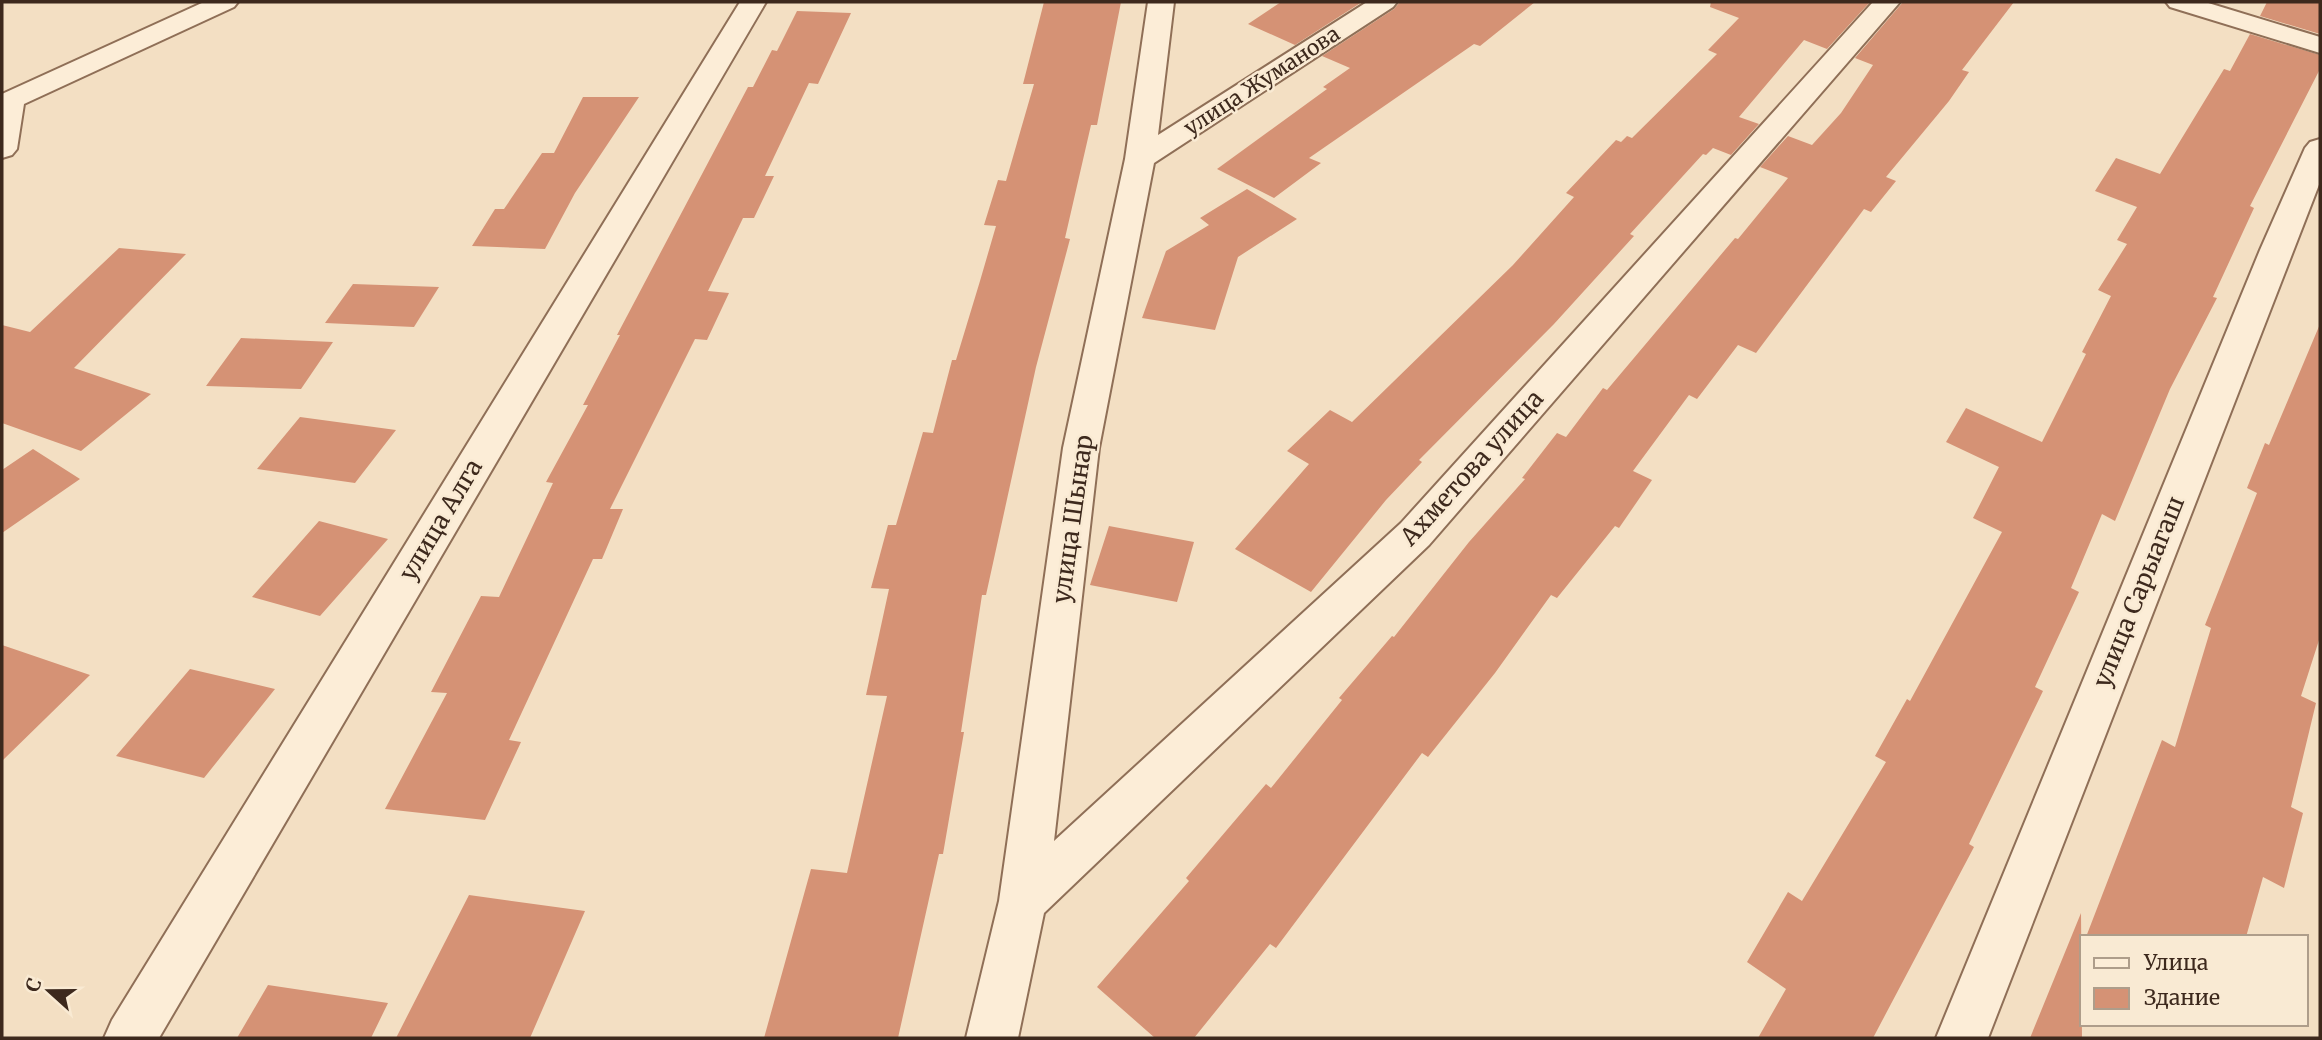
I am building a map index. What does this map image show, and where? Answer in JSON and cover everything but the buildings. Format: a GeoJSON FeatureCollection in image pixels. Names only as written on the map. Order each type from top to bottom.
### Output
{"type":"FeatureCollection","features":[{"type":"Feature","properties":{"kind":"street"},"geometry":{"type":"LineString","coordinates":[[2,149],[6,102],[225,2]]}},
{"type":"Feature","properties":{"kind":"street","name":"улица Алга"},"geometry":{"type":"LineString","coordinates":[[130,1038],[753,2]]}},
{"type":"Feature","properties":{"kind":"street","name":"улица Шынар"},"geometry":{"type":"LineString","coordinates":[[992,1038],[1023,901],[1081,448],[1140,159],[1161,2]]}},
{"type":"Feature","properties":{"kind":"street","name":"улица Жуманова"},"geometry":{"type":"LineString","coordinates":[[1140,159],[1384,2]]}},
{"type":"Feature","properties":{"kind":"street","name":"Ахметова улица"},"geometry":{"type":"LineString","coordinates":[[1023,901],[1415,534],[1886,2]]}},
{"type":"Feature","properties":{"kind":"street"},"geometry":{"type":"LineString","coordinates":[[2179,2],[2320,44]]}},
{"type":"Feature","properties":{"kind":"street","name":"улица Сарыагаш"},"geometry":{"type":"LineString","coordinates":[[1962,1038],[2276,250],[2320,148]]}}]}
